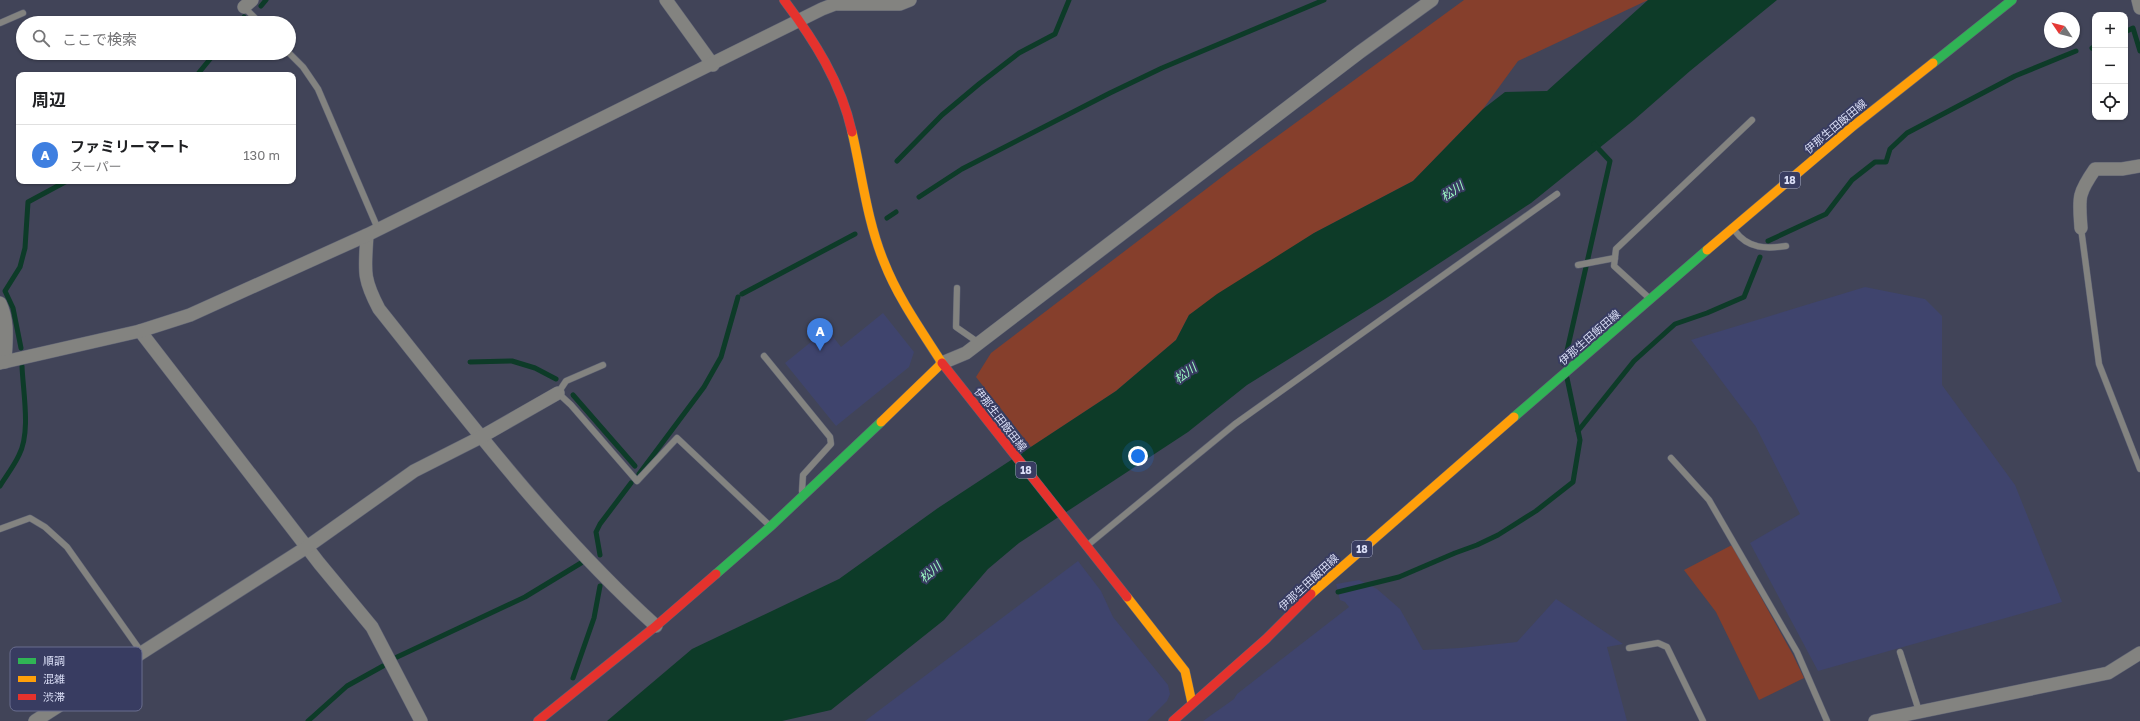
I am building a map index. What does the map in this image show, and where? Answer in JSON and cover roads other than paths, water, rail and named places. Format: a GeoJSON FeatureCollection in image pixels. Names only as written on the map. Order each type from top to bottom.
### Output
{"type":"FeatureCollection","features":[{"type":"Feature","properties":{"kind":"main road","name":"伊那生田飯田線"},"geometry":{"type":"LineString","coordinates":[[784,0],[799,20],[831,72],[849,121],[878,247],[890,277],[942,363],[1185,671],[1192,703]]}},
{"type":"Feature","properties":{"kind":"main road","name":"伊那生田飯田線"},"geometry":{"type":"LineString","coordinates":[[1173,721],[1266,638],[1322,583],[1555,383],[1650,299],[1852,127],[2012,0]]}},
{"type":"Feature","properties":{"kind":"main road"},"geometry":{"type":"LineString","coordinates":[[538,721],[656,626],[770,526],[942,363]]}},
{"type":"Feature","properties":{"kind":"main road"},"geometry":{"type":"LineString","coordinates":[[1190,721],[1192,703]]}},
{"type":"Feature","properties":{"kind":"street"},"geometry":{"type":"LineString","coordinates":[[666,0],[713,65]]}},
{"type":"Feature","properties":{"kind":"street"},"geometry":{"type":"LineString","coordinates":[[0,303],[6,315],[7,326],[3,362],[140,330],[190,315],[372,232],[713,65],[799,20],[835,4],[900,4],[910,0]]}},
{"type":"Feature","properties":{"kind":"street"},"geometry":{"type":"LineString","coordinates":[[942,363],[966,353],[1360,52],[1432,0]]}},
{"type":"Feature","properties":{"kind":"street"},"geometry":{"type":"LineString","coordinates":[[2138,0],[2140,8]]}},
{"type":"Feature","properties":{"kind":"street"},"geometry":{"type":"LineString","coordinates":[[2080,228],[2079,199],[2084,185],[2095,169],[2122,169],[2140,166]]}},
{"type":"Feature","properties":{"kind":"street"},"geometry":{"type":"LineString","coordinates":[[372,232],[364,275],[368,289],[379,309],[481,437],[607,581],[656,626]]}},
{"type":"Feature","properties":{"kind":"street"},"geometry":{"type":"LineString","coordinates":[[140,330],[307,547],[372,627],[421,721]]}},
{"type":"Feature","properties":{"kind":"street"},"geometry":{"type":"LineString","coordinates":[[142,653],[307,547],[414,471],[481,437],[558,393]]}},
{"type":"Feature","properties":{"kind":"street"},"geometry":{"type":"LineString","coordinates":[[1875,721],[2108,672],[2140,653]]}},
{"type":"Feature","properties":{"kind":"street"},"geometry":{"type":"LineString","coordinates":[[35,721],[51,711]]}},
{"type":"Feature","properties":{"kind":"lane"},"geometry":{"type":"LineString","coordinates":[[248,4],[256,16]]}},
{"type":"Feature","properties":{"kind":"lane"},"geometry":{"type":"LineString","coordinates":[[0,23],[23,12]]}},
{"type":"Feature","properties":{"kind":"lane"},"geometry":{"type":"LineString","coordinates":[[296,60],[303,67],[318,89],[372,232]]}},
{"type":"Feature","properties":{"kind":"lane"},"geometry":{"type":"LineString","coordinates":[[1650,299],[1614,266],[1616,249],[1752,120]]}},
{"type":"Feature","properties":{"kind":"lane"},"geometry":{"type":"LineString","coordinates":[[1086,546],[1235,424],[1557,194]]}},
{"type":"Feature","properties":{"kind":"lane"},"geometry":{"type":"LineString","coordinates":[[1734,228],[1737,233],[1750,244],[1771,249],[1786,246]]}},
{"type":"Feature","properties":{"kind":"lane"},"geometry":{"type":"LineString","coordinates":[[2080,228],[2099,364],[2140,469]]}},
{"type":"Feature","properties":{"kind":"lane"},"geometry":{"type":"LineString","coordinates":[[1578,265],[1615,258]]}},
{"type":"Feature","properties":{"kind":"lane"},"geometry":{"type":"LineString","coordinates":[[956,288],[956,327],[979,343]]}},
{"type":"Feature","properties":{"kind":"lane"},"geometry":{"type":"LineString","coordinates":[[764,356],[830,437],[832,444],[803,475],[801,497]]}},
{"type":"Feature","properties":{"kind":"lane"},"geometry":{"type":"LineString","coordinates":[[603,365],[566,381],[558,393],[571,405],[637,481],[677,438],[770,526]]}},
{"type":"Feature","properties":{"kind":"lane"},"geometry":{"type":"LineString","coordinates":[[1671,458],[1709,500],[1797,652],[1827,721]]}},
{"type":"Feature","properties":{"kind":"lane"},"geometry":{"type":"LineString","coordinates":[[0,529],[30,518],[45,527],[67,547],[138,647]]}},
{"type":"Feature","properties":{"kind":"lane"},"geometry":{"type":"LineString","coordinates":[[1629,648],[1658,643],[1667,647],[1703,721]]}},
{"type":"Feature","properties":{"kind":"lane"},"geometry":{"type":"LineString","coordinates":[[1900,652],[1919,711]]}},
{"type":"Feature","properties":{"kind":"water","name":"松川"},"geometry":{"type":"Polygon","coordinates":[[[1648,0],[1777,0],[1690,71],[1634,120],[1531,203],[1385,299],[1247,385],[1188,432],[1019,543],[988,569],[944,620],[831,710],[782,721],[607,721],[692,649],[839,579],[938,508],[1116,391],[1176,340],[1189,315],[1217,294],[1314,233],[1413,181],[1483,109],[1505,92],[1547,91],[1648,0]]]}},
{"type":"Feature","properties":{"kind":"waterway"},"geometry":{"type":"LineString","coordinates":[[261,6],[266,0]]}},
{"type":"Feature","properties":{"kind":"waterway"},"geometry":{"type":"LineString","coordinates":[[897,161],[942,115],[979,84],[1019,53],[1055,34],[1069,0]]}},
{"type":"Feature","properties":{"kind":"waterway"},"geometry":{"type":"LineString","coordinates":[[919,197],[962,169],[1110,93],[1162,68],[1324,0]]}},
{"type":"Feature","properties":{"kind":"waterway"},"geometry":{"type":"LineString","coordinates":[[2128,30],[2133,28],[2140,51]]}},
{"type":"Feature","properties":{"kind":"waterway"},"geometry":{"type":"LineString","coordinates":[[1768,241],[1826,214],[1852,180],[1875,162],[1886,162],[1890,149],[1907,133],[2015,76],[2076,51]]}},
{"type":"Feature","properties":{"kind":"waterway"},"geometry":{"type":"LineString","coordinates":[[199,72],[209,60]]}},
{"type":"Feature","properties":{"kind":"waterway"},"geometry":{"type":"LineString","coordinates":[[1564,364],[1610,161],[1594,144]]}},
{"type":"Feature","properties":{"kind":"waterway"},"geometry":{"type":"LineString","coordinates":[[21,348],[13,308],[5,291],[20,267],[25,248],[28,202],[61,184]]}},
{"type":"Feature","properties":{"kind":"waterway"},"geometry":{"type":"LineString","coordinates":[[887,218],[896,212]]}},
{"type":"Feature","properties":{"kind":"waterway"},"geometry":{"type":"LineString","coordinates":[[742,294],[855,234]]}},
{"type":"Feature","properties":{"kind":"waterway"},"geometry":{"type":"LineString","coordinates":[[1578,431],[1634,361],[1675,324],[1707,313],[1744,297],[1760,257]]}},
{"type":"Feature","properties":{"kind":"waterway"},"geometry":{"type":"LineString","coordinates":[[639,474],[704,387],[721,357],[738,297]]}},
{"type":"Feature","properties":{"kind":"waterway"},"geometry":{"type":"LineString","coordinates":[[470,362],[512,361],[535,368],[556,379]]}},
{"type":"Feature","properties":{"kind":"waterway"},"geometry":{"type":"LineString","coordinates":[[0,486],[23,446],[25,435],[25,412],[22,366]]}},
{"type":"Feature","properties":{"kind":"waterway"},"geometry":{"type":"LineString","coordinates":[[1338,592],[1399,577],[1477,545],[1498,535],[1536,511],[1573,482],[1580,440],[1567,378]]}},
{"type":"Feature","properties":{"kind":"waterway"},"geometry":{"type":"LineString","coordinates":[[573,395],[635,466]]}},
{"type":"Feature","properties":{"kind":"waterway"},"geometry":{"type":"LineString","coordinates":[[600,555],[596,532],[600,524],[631,483]]}},
{"type":"Feature","properties":{"kind":"waterway"},"geometry":{"type":"LineString","coordinates":[[395,658],[525,597],[581,563]]}},
{"type":"Feature","properties":{"kind":"waterway"},"geometry":{"type":"LineString","coordinates":[[573,678],[594,618],[600,586]]}},
{"type":"Feature","properties":{"kind":"waterway"},"geometry":{"type":"LineString","coordinates":[[308,721],[347,686],[383,666]]}},
{"type":"Feature","properties":{"kind":"place","name":"ファミリーマート"},"geometry":{"type":"Point","coordinates":[820,351]}}]}
